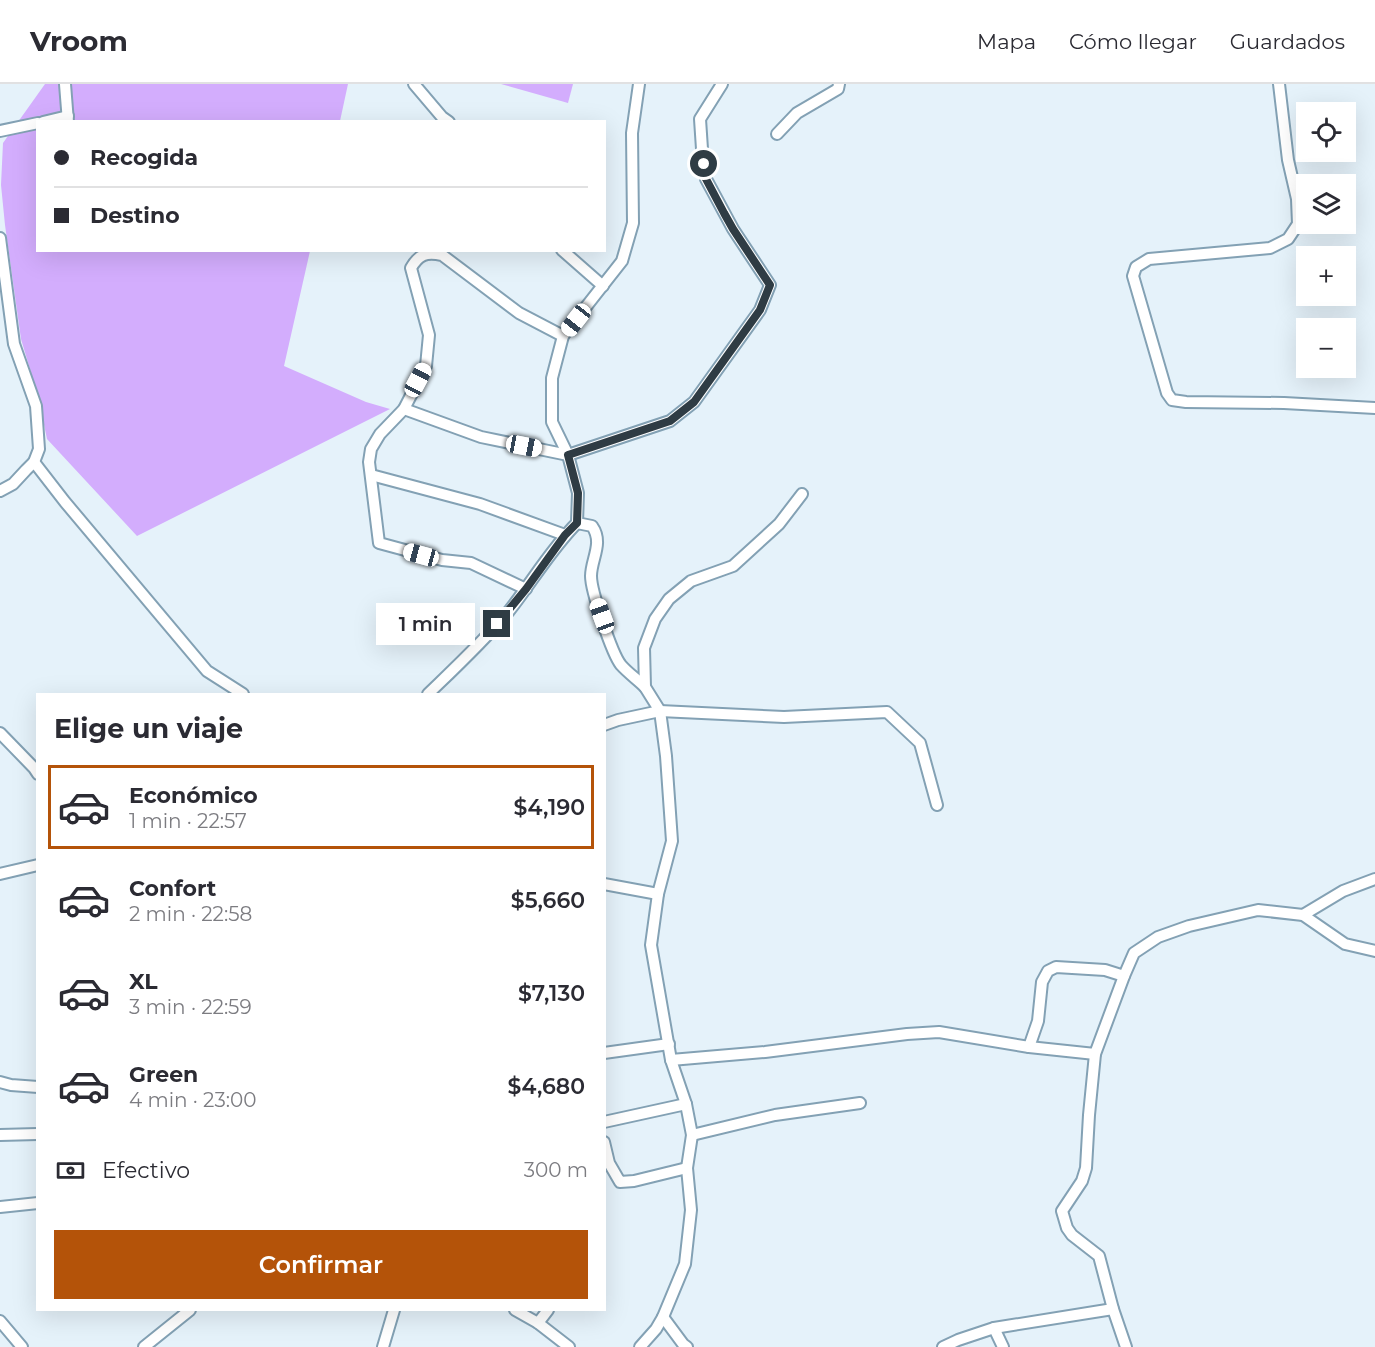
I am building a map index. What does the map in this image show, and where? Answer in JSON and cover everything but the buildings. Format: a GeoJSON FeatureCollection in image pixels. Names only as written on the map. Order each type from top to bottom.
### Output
{"type":"FeatureCollection","features":[{"type":"Feature","properties":{"kind":"street"},"geometry":{"type":"LineString","coordinates":[[65,84],[68,119]]}},
{"type":"Feature","properties":{"kind":"street"},"geometry":{"type":"LineString","coordinates":[[414,84],[446,120]]}},
{"type":"Feature","properties":{"kind":"street"},"geometry":{"type":"LineString","coordinates":[[429,693],[487,636],[526,589],[565,535],[577,523],[578,493],[568,455],[552,422],[552,378],[563,336],[622,261],[633,223],[632,133],[639,84]]}},
{"type":"Feature","properties":{"kind":"street"},"geometry":{"type":"LineString","coordinates":[[404,409],[481,437],[568,455],[670,421],[694,402],[760,310],[770,285],[733,229],[706,179],[700,119],[722,84]]}},
{"type":"Feature","properties":{"kind":"street"},"geometry":{"type":"LineString","coordinates":[[777,134],[797,113],[838,89],[839,84]]}},
{"type":"Feature","properties":{"kind":"street"},"geometry":{"type":"LineString","coordinates":[[1280,84],[1288,160],[1298,208],[1298,224],[1288,239],[1270,248],[1149,259],[1136,267],[1133,276],[1167,393],[1172,400],[1186,402],[1284,403],[1375,408]]}},
{"type":"Feature","properties":{"kind":"street"},"geometry":{"type":"LineString","coordinates":[[0,131],[36,123]]}},
{"type":"Feature","properties":{"kind":"street"},"geometry":{"type":"LineString","coordinates":[[0,238],[14,344],[36,405],[39,449],[34,462],[12,484],[0,491]]}},
{"type":"Feature","properties":{"kind":"street"},"geometry":{"type":"LineString","coordinates":[[526,589],[471,563],[442,561],[379,543],[369,462],[371,449],[381,434],[404,409],[426,366],[429,335],[411,268],[416,260],[425,254],[429,252],[442,255],[519,313],[563,336]]}},
{"type":"Feature","properties":{"kind":"street"},"geometry":{"type":"LineString","coordinates":[[564,252],[603,286]]}},
{"type":"Feature","properties":{"kind":"street"},"geometry":{"type":"LineString","coordinates":[[34,462],[207,671],[241,693]]}},
{"type":"Feature","properties":{"kind":"street"},"geometry":{"type":"LineString","coordinates":[[371,475],[480,504],[565,535]]}},
{"type":"Feature","properties":{"kind":"street"},"geometry":{"type":"LineString","coordinates":[[645,687],[644,648],[655,619],[669,599],[691,581],[733,566],[779,524],[802,494]]}},
{"type":"Feature","properties":{"kind":"street"},"geometry":{"type":"LineString","coordinates":[[577,523],[592,526],[597,533],[591,575],[595,598],[620,664],[645,687],[660,711],[666,756],[672,841],[658,894],[651,945],[671,1059],[686,1104],[692,1135],[687,1168],[691,1210],[685,1264],[663,1317],[640,1347]]}},
{"type":"Feature","properties":{"kind":"street"},"geometry":{"type":"LineString","coordinates":[[606,724],[660,711],[784,717],[886,712],[920,743],[937,805]]}},
{"type":"Feature","properties":{"kind":"street"},"geometry":{"type":"LineString","coordinates":[[0,733],[36,771]]}},
{"type":"Feature","properties":{"kind":"street"},"geometry":{"type":"LineString","coordinates":[[0,874],[36,865]]}},
{"type":"Feature","properties":{"kind":"street"},"geometry":{"type":"LineString","coordinates":[[1303,915],[1343,891],[1375,879]]}},
{"type":"Feature","properties":{"kind":"street"},"geometry":{"type":"LineString","coordinates":[[606,885],[658,894]]}},
{"type":"Feature","properties":{"kind":"street"},"geometry":{"type":"LineString","coordinates":[[1126,1347],[1098,1256],[1072,1235],[1067,1228],[1062,1211],[1082,1182],[1086,1168],[1095,1054],[1134,953],[1158,937],[1189,926],[1258,910],[1303,915],[1345,944],[1375,951]]}},
{"type":"Feature","properties":{"kind":"street"},"geometry":{"type":"LineString","coordinates":[[1029,1047],[1038,1021],[1042,982],[1048,971],[1056,967],[1105,970],[1124,976]]}},
{"type":"Feature","properties":{"kind":"street"},"geometry":{"type":"LineString","coordinates":[[671,1059],[765,1052],[939,1032],[1029,1047],[1095,1054]]}},
{"type":"Feature","properties":{"kind":"street"},"geometry":{"type":"LineString","coordinates":[[606,1053],[669,1044]]}},
{"type":"Feature","properties":{"kind":"street"},"geometry":{"type":"LineString","coordinates":[[0,1082],[36,1088]]}},
{"type":"Feature","properties":{"kind":"street"},"geometry":{"type":"LineString","coordinates":[[692,1135],[775,1115],[860,1103]]}},
{"type":"Feature","properties":{"kind":"street"},"geometry":{"type":"LineString","coordinates":[[606,1122],[686,1104]]}},
{"type":"Feature","properties":{"kind":"street"},"geometry":{"type":"LineString","coordinates":[[0,1135],[36,1134]]}},
{"type":"Feature","properties":{"kind":"street"},"geometry":{"type":"LineString","coordinates":[[606,1150],[609,1163],[621,1182],[687,1168]]}},
{"type":"Feature","properties":{"kind":"street"},"geometry":{"type":"LineString","coordinates":[[0,1207],[36,1203]]}},
{"type":"Feature","properties":{"kind":"street"},"geometry":{"type":"LineString","coordinates":[[943,1347],[994,1328],[1113,1309]]}},
{"type":"Feature","properties":{"kind":"street"},"geometry":{"type":"LineString","coordinates":[[144,1347],[189,1311]]}},
{"type":"Feature","properties":{"kind":"street"},"geometry":{"type":"LineString","coordinates":[[383,1347],[394,1311]]}},
{"type":"Feature","properties":{"kind":"street"},"geometry":{"type":"LineString","coordinates":[[517,1311],[537,1323],[568,1347]]}},
{"type":"Feature","properties":{"kind":"street"},"geometry":{"type":"LineString","coordinates":[[537,1323],[547,1311]]}},
{"type":"Feature","properties":{"kind":"street"},"geometry":{"type":"LineString","coordinates":[[663,1317],[687,1347]]}},
{"type":"Feature","properties":{"kind":"street"},"geometry":{"type":"LineString","coordinates":[[0,1321],[22,1347]]}},
{"type":"Feature","properties":{"kind":"street"},"geometry":{"type":"LineString","coordinates":[[994,1328],[1003,1347]]}},
{"type":"Feature","properties":{"kind":"shaded area"},"geometry":{"type":"Polygon","coordinates":[[[45,84],[348,84],[340,120],[36,120],[36,252],[310,252],[284,366],[366,402],[390,409],[137,536],[47,439],[38,396],[21,339],[1,185],[3,143],[45,84]]]}},
{"type":"Feature","properties":{"kind":"shaded area"},"geometry":{"type":"Polygon","coordinates":[[[501,84],[573,84],[568,103],[501,84]]]}},
{"type":"Feature","properties":{"kind":"route"},"geometry":{"type":"LineString","coordinates":[[497,624],[508,613],[565,535],[577,523],[578,493],[568,455],[670,421],[694,402],[760,310],[770,285],[724,213],[706,179],[704,164]]}}]}
